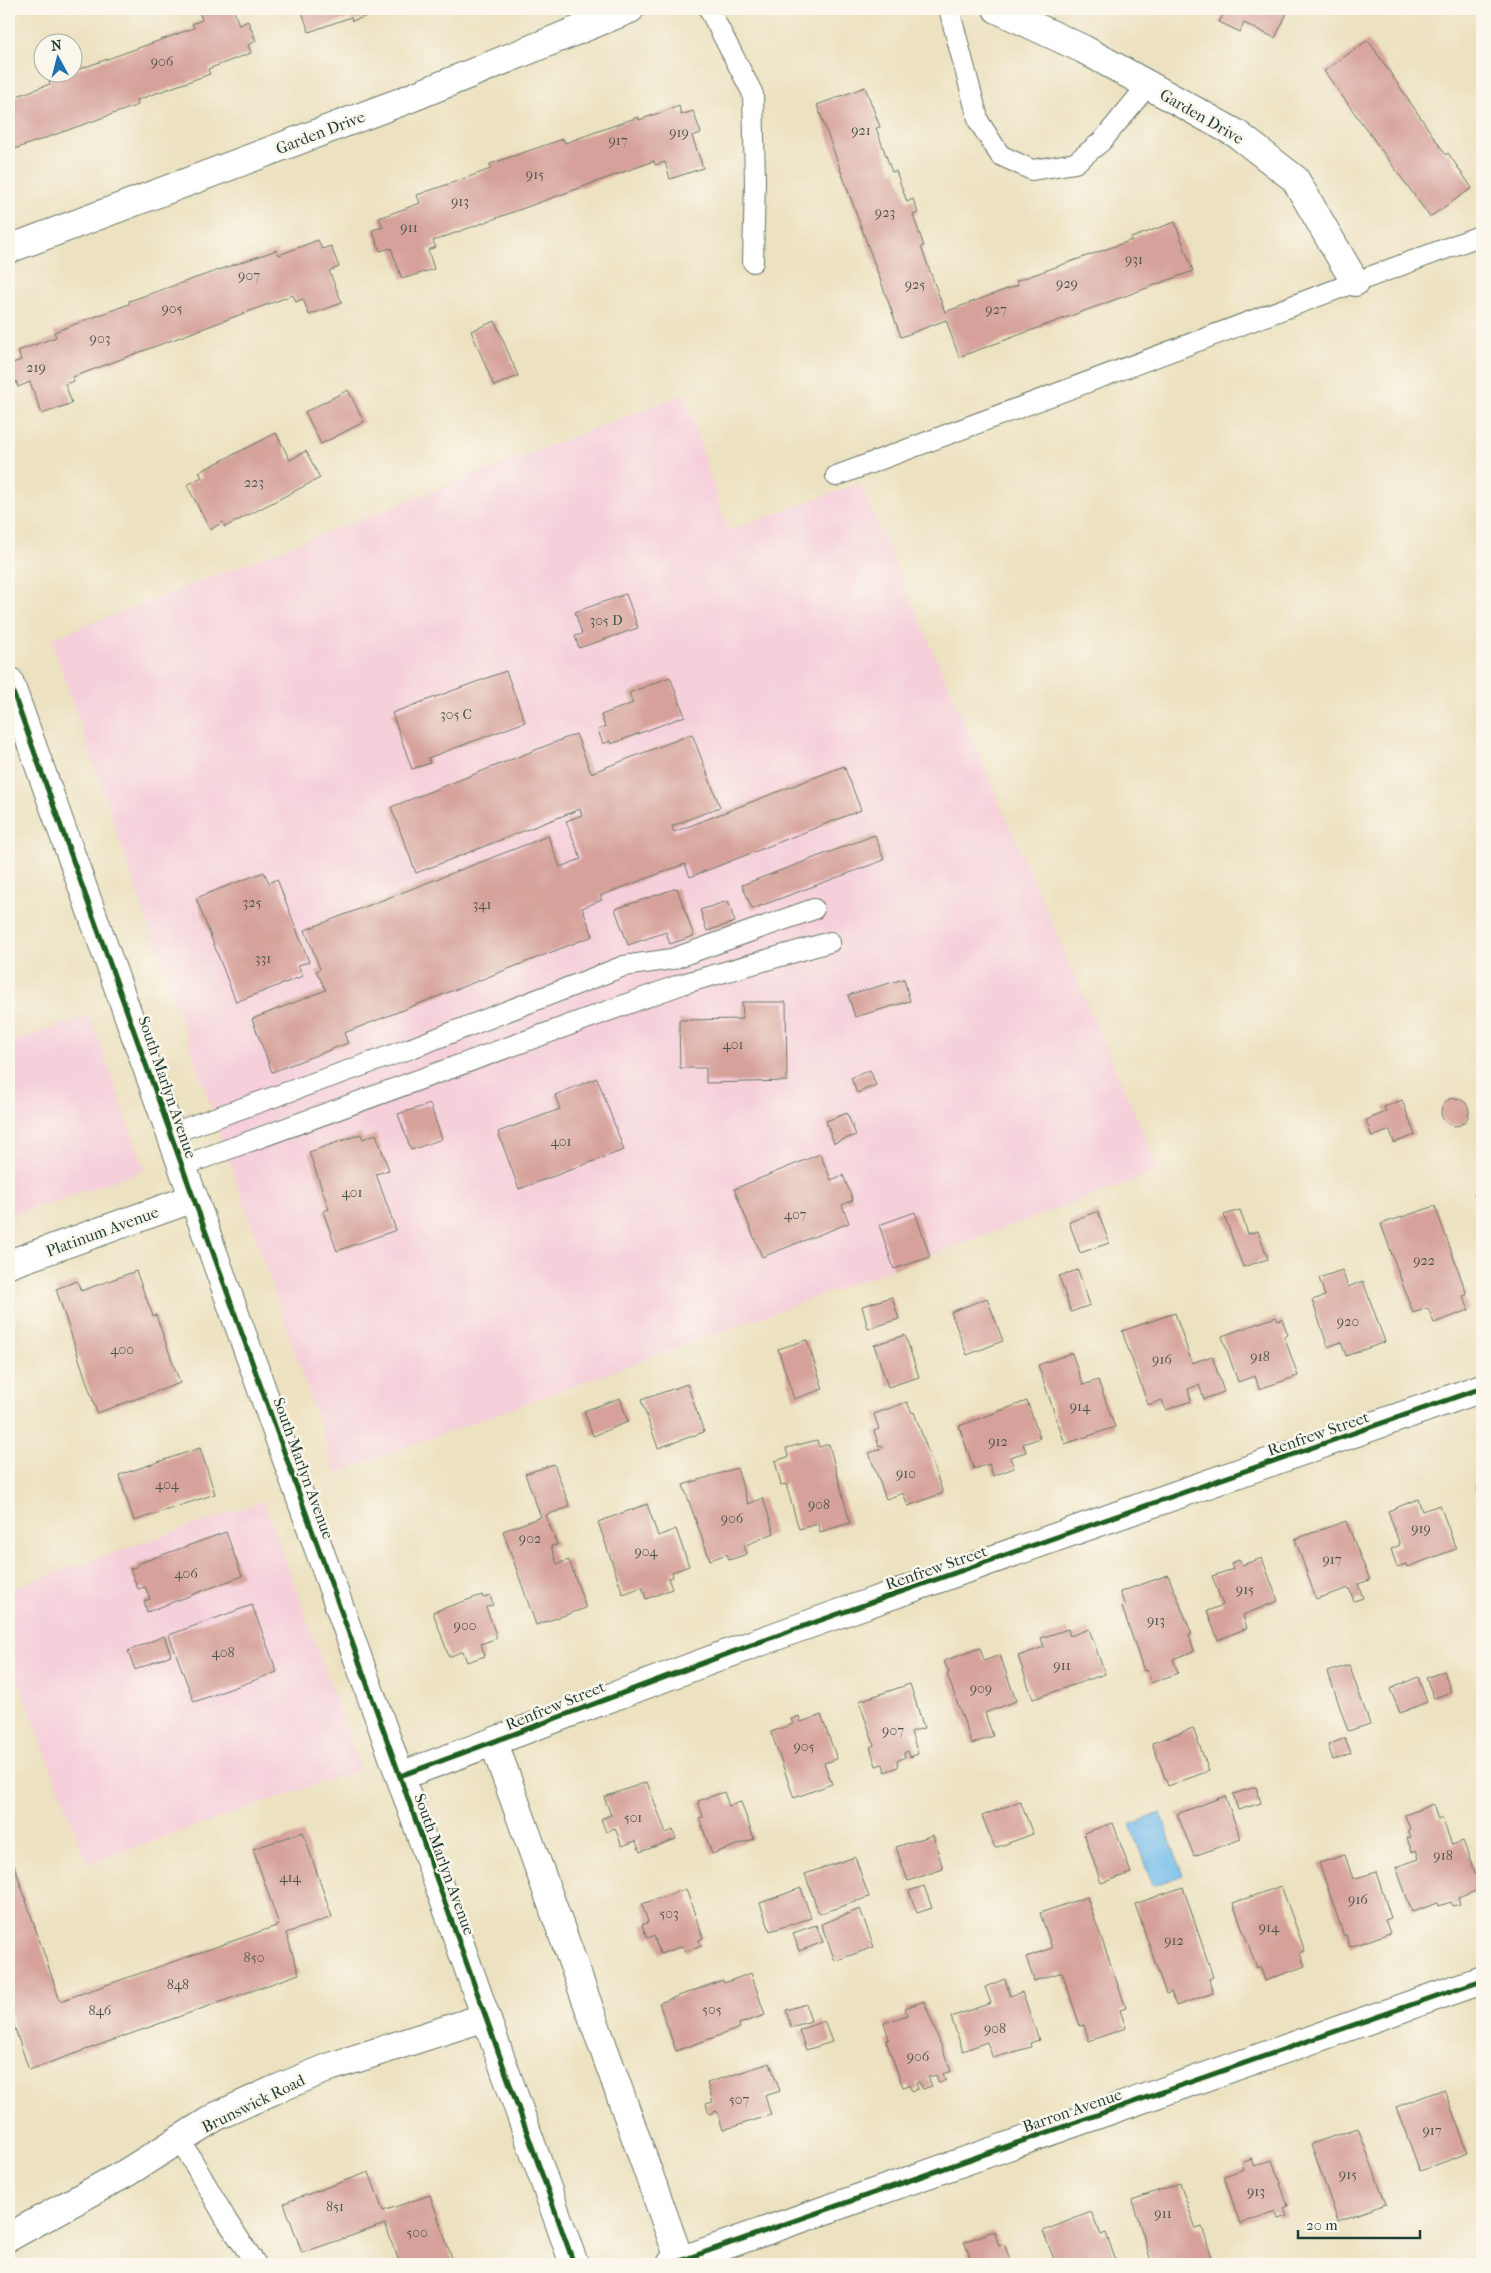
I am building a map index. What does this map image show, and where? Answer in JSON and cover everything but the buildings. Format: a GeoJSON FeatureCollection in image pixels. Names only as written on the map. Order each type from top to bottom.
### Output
{"type":"FeatureCollection","features":[{"type":"Feature","properties":{"kind":"street","name":"Garden Drive"},"geometry":{"type":"LineString","coordinates":[[9,249],[403,100],[630,9]]}},
{"type":"Feature","properties":{"kind":"street","name":"Garden Drive"},"geometry":{"type":"LineString","coordinates":[[997,9],[1083,48],[1237,134],[1295,179],[1355,282]]}},
{"type":"Feature","properties":{"kind":"street","name":"South Marlyn Avenue"},"geometry":{"type":"LineString","coordinates":[[9,681],[172,1133],[182,1166],[574,2264]]}},
{"type":"Feature","properties":{"kind":"street","name":"Platinum Avenue"},"geometry":{"type":"LineString","coordinates":[[9,1264],[194,1198]]}},
{"type":"Feature","properties":{"kind":"street","name":"Renfrew Street"},"geometry":{"type":"LineString","coordinates":[[400,1776],[494,1743],[610,1696],[794,1630],[1482,1388]]}},
{"type":"Feature","properties":{"kind":"street"},"geometry":{"type":"LineString","coordinates":[[494,1743],[675,2263]]}},
{"type":"Feature","properties":{"kind":"street","name":"Barron Avenue"},"geometry":{"type":"LineString","coordinates":[[675,2263],[1482,1980]]}},
{"type":"Feature","properties":{"kind":"street","name":"Brunswick Road"},"geometry":{"type":"LineString","coordinates":[[9,2237],[126,2173],[217,2116],[322,2070],[486,2017]]}},
{"type":"Feature","properties":{"kind":"lane"},"geometry":{"type":"LineString","coordinates":[[710,9],[752,94],[755,182],[753,262]]}},
{"type":"Feature","properties":{"kind":"lane"},"geometry":{"type":"LineString","coordinates":[[949,9],[979,122],[1000,154],[1032,170],[1075,163],[1102,141],[1148,85]]}},
{"type":"Feature","properties":{"kind":"lane"},"geometry":{"type":"LineString","coordinates":[[836,476],[1482,234]]}},
{"type":"Feature","properties":{"kind":"lane"},"geometry":{"type":"LineString","coordinates":[[172,1133],[409,1049],[624,966],[672,959],[814,909]]}},
{"type":"Feature","properties":{"kind":"lane"},"geometry":{"type":"LineString","coordinates":[[182,1166],[682,984],[830,942]]}},
{"type":"Feature","properties":{"kind":"lane"},"geometry":{"type":"LineString","coordinates":[[180,2140],[227,2221],[256,2264]]}},
{"type":"Feature","properties":{"kind":"shaded area"},"geometry":{"type":"Polygon","coordinates":[[[684,394],[728,531],[860,483],[1160,1171],[336,1473],[51,639],[684,394]]]}},
{"type":"Feature","properties":{"kind":"shaded area"},"geometry":{"type":"Polygon","coordinates":[[[90,1015],[145,1170],[9,1217],[9,1043],[90,1015]]]}},
{"type":"Feature","properties":{"kind":"shaded area"},"geometry":{"type":"Polygon","coordinates":[[[264,1501],[361,1769],[87,1864],[9,1655],[9,1589],[264,1501]]]}},
{"type":"Feature","properties":{"kind":"water"},"geometry":{"type":"Polygon","coordinates":[[[1160,1813],[1183,1875],[1153,1886],[1130,1825],[1160,1813]]]}},
{"type":"Feature","properties":{"kind":"cycle path"},"geometry":{"type":"LineString","coordinates":[[9,681],[574,2264]]}},
{"type":"Feature","properties":{"kind":"cycle path"},"geometry":{"type":"LineString","coordinates":[[400,1776],[790,1631],[1482,1388]]}},
{"type":"Feature","properties":{"kind":"cycle path"},"geometry":{"type":"LineString","coordinates":[[671,2264],[1482,1980]]}}]}
